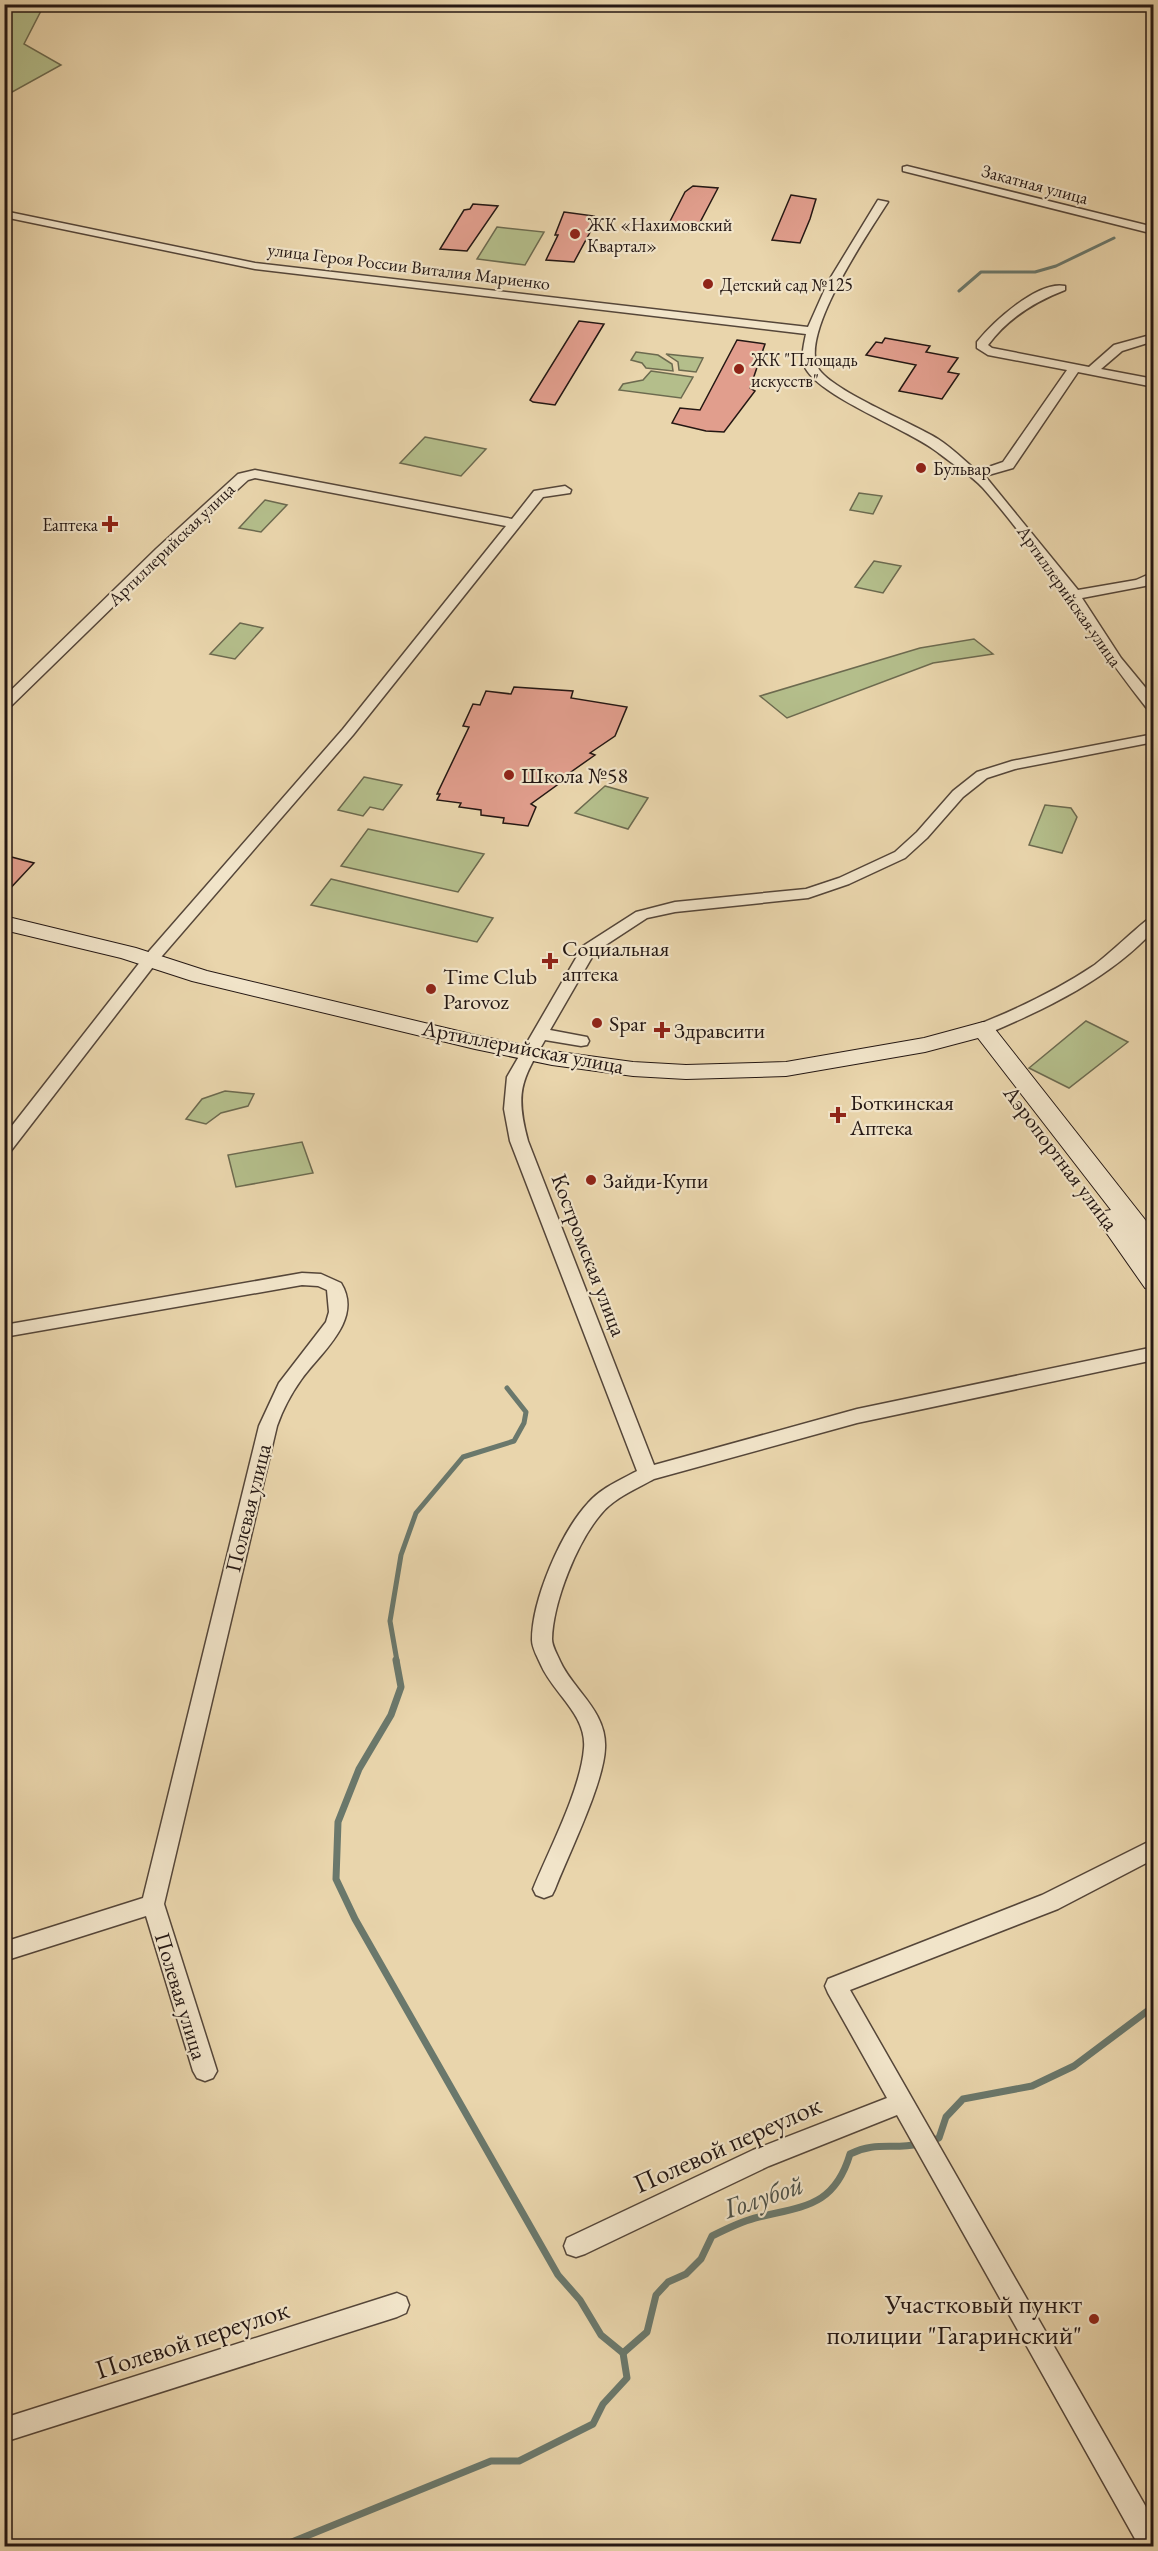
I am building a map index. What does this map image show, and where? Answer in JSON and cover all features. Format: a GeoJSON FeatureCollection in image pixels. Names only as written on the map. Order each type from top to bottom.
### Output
{"type":"FeatureCollection","features":[{"type":"Feature","properties":{"kind":"main road","name":"Артиллерийская улица"},"geometry":{"type":"LineString","coordinates":[[4,923],[150,960],[200,976],[534,1043],[633,1069],[686,1072],[764,1070],[837,1062],[975,1031]]}},
{"type":"Feature","properties":{"kind":"main road","name":"Аэропортная улица"},"geometry":{"type":"LineString","coordinates":[[975,1031],[1154,1249]]}},
{"type":"Feature","properties":{"kind":"main road","name":"Аэропортная улица"},"geometry":{"type":"LineString","coordinates":[[975,1031],[1154,1282]]}},
{"type":"Feature","properties":{"kind":"street","name":"Закатная улица"},"geometry":{"type":"LineString","coordinates":[[907,169],[1154,231]]}},
{"type":"Feature","properties":{"kind":"street","name":"Артиллерийская улица"},"geometry":{"type":"LineString","coordinates":[[882,202],[824,300],[808,351],[810,363],[818,376],[831,387],[934,442],[976,475],[1006,507],[1074,596],[1115,660],[1154,708]]}},
{"type":"Feature","properties":{"kind":"street","name":"улица Героя России Виталия Мариенко"},"geometry":{"type":"LineString","coordinates":[[4,214],[255,266],[814,331]]}},
{"type":"Feature","properties":{"kind":"street"},"geometry":{"type":"LineString","coordinates":[[1061,288],[1028,300],[981,345],[987,351],[1154,383]]}},
{"type":"Feature","properties":{"kind":"street"},"geometry":{"type":"LineString","coordinates":[[1091,371],[1118,348],[1154,337]]}},
{"type":"Feature","properties":{"kind":"street"},"geometry":{"type":"LineString","coordinates":[[976,475],[1008,465],[1074,369]]}},
{"type":"Feature","properties":{"kind":"street","name":"Артиллерийская улица"},"geometry":{"type":"LineString","coordinates":[[4,705],[160,552],[243,477],[255,474],[515,524]]}},
{"type":"Feature","properties":{"kind":"street"},"geometry":{"type":"LineString","coordinates":[[4,1148],[150,960],[348,732],[442,618],[539,494],[565,490]]}},
{"type":"Feature","properties":{"kind":"street"},"geometry":{"type":"LineString","coordinates":[[1074,596],[1140,583],[1154,576]]}},
{"type":"Feature","properties":{"kind":"street","name":"Костромская улица"},"geometry":{"type":"LineString","coordinates":[[648,1473],[519,1141],[512,1114],[511,1091],[515,1077],[589,949],[642,915],[675,907],[808,893],[844,881],[900,855],[922,835],[958,794],[982,775],[1012,765],[1154,738]]}},
{"type":"Feature","properties":{"kind":"street","name":"Артиллерийская улица"},"geometry":{"type":"LineString","coordinates":[[975,1031],[1065,990],[1106,962],[1154,920]]}},
{"type":"Feature","properties":{"kind":"street"},"geometry":{"type":"LineString","coordinates":[[534,1043],[581,1041]]}},
{"type":"Feature","properties":{"kind":"street","name":"Полевая улица"},"geometry":{"type":"LineString","coordinates":[[4,1331],[302,1279],[321,1280],[335,1287],[340,1303],[330,1334],[301,1366],[276,1402],[268,1426],[153,1904],[204,2071]]}},
{"type":"Feature","properties":{"kind":"street"},"geometry":{"type":"LineString","coordinates":[[544,1889],[586,1784],[595,1747],[588,1717],[552,1667],[542,1642],[545,1614],[576,1534],[595,1507],[618,1489],[648,1473],[857,1416],[1154,1353]]}},
{"type":"Feature","properties":{"kind":"street"},"geometry":{"type":"LineString","coordinates":[[1153,2547],[904,2102],[836,1986],[1050,1902],[1154,1848]]}},
{"type":"Feature","properties":{"kind":"street"},"geometry":{"type":"LineString","coordinates":[[4,1952],[153,1904]]}},
{"type":"Feature","properties":{"kind":"street","name":"Полевой переулок"},"geometry":{"type":"LineString","coordinates":[[576,2246],[761,2158],[904,2102]]}},
{"type":"Feature","properties":{"kind":"street","name":"Полевой переулок"},"geometry":{"type":"LineString","coordinates":[[4,2430],[397,2305]]}},
{"type":"Feature","properties":{"kind":"green space"},"geometry":{"type":"Polygon","coordinates":[[[4,5],[44,5],[24,44],[61,65],[5,96],[4,5]]]}},
{"type":"Feature","properties":{"kind":"green space"},"geometry":{"type":"Polygon","coordinates":[[[497,227],[544,232],[525,265],[477,259],[497,227]]]}},
{"type":"Feature","properties":{"kind":"green space"},"geometry":{"type":"Polygon","coordinates":[[[636,352],[658,355],[672,364],[673,371],[646,368],[642,363],[631,360],[636,352]]]}},
{"type":"Feature","properties":{"kind":"green space"},"geometry":{"type":"Polygon","coordinates":[[[666,354],[703,358],[696,372],[679,370],[678,362],[666,354]]]}},
{"type":"Feature","properties":{"kind":"green space"},"geometry":{"type":"Polygon","coordinates":[[[651,371],[693,377],[681,398],[619,390],[623,384],[643,380],[651,371]]]}},
{"type":"Feature","properties":{"kind":"green space"},"geometry":{"type":"Polygon","coordinates":[[[425,437],[486,449],[461,476],[400,463],[425,437]]]}},
{"type":"Feature","properties":{"kind":"green space"},"geometry":{"type":"Polygon","coordinates":[[[859,493],[882,496],[873,514],[850,510],[859,493]]]}},
{"type":"Feature","properties":{"kind":"green space"},"geometry":{"type":"Polygon","coordinates":[[[265,500],[287,505],[261,532],[239,528],[265,500]]]}},
{"type":"Feature","properties":{"kind":"green space"},"geometry":{"type":"Polygon","coordinates":[[[874,561],[901,566],[883,593],[855,587],[874,561]]]}},
{"type":"Feature","properties":{"kind":"green space"},"geometry":{"type":"Polygon","coordinates":[[[240,623],[263,628],[235,659],[210,654],[240,623]]]}},
{"type":"Feature","properties":{"kind":"green space"},"geometry":{"type":"Polygon","coordinates":[[[974,639],[993,654],[933,663],[787,718],[760,696],[920,648],[974,639]]]}},
{"type":"Feature","properties":{"kind":"green space"},"geometry":{"type":"Polygon","coordinates":[[[364,777],[402,785],[383,810],[370,807],[363,816],[338,810],[364,777]]]}},
{"type":"Feature","properties":{"kind":"green space"},"geometry":{"type":"Polygon","coordinates":[[[605,786],[648,798],[628,829],[575,813],[605,786]]]}},
{"type":"Feature","properties":{"kind":"green space"},"geometry":{"type":"Polygon","coordinates":[[[1045,805],[1071,808],[1077,817],[1062,853],[1029,845],[1045,805]]]}},
{"type":"Feature","properties":{"kind":"green space"},"geometry":{"type":"Polygon","coordinates":[[[368,829],[484,854],[458,892],[341,866],[368,829]]]}},
{"type":"Feature","properties":{"kind":"green space"},"geometry":{"type":"Polygon","coordinates":[[[331,879],[493,918],[477,942],[311,905],[331,879]]]}},
{"type":"Feature","properties":{"kind":"green space"},"geometry":{"type":"Polygon","coordinates":[[[1086,1021],[1128,1042],[1069,1088],[1029,1068],[1086,1021]]]}},
{"type":"Feature","properties":{"kind":"green space"},"geometry":{"type":"Polygon","coordinates":[[[225,1091],[254,1094],[248,1106],[221,1113],[206,1124],[186,1119],[202,1099],[225,1091]]]}},
{"type":"Feature","properties":{"kind":"green space"},"geometry":{"type":"Polygon","coordinates":[[[302,1142],[313,1173],[236,1187],[228,1155],[302,1142]]]}},
{"type":"Feature","properties":{"kind":"building"},"geometry":{"type":"Polygon","coordinates":[[[693,186],[718,188],[697,228],[693,232],[666,229],[685,192],[693,186]]]}},
{"type":"Feature","properties":{"kind":"building"},"geometry":{"type":"Polygon","coordinates":[[[791,195],[816,199],[800,243],[772,240],[791,195]]]}},
{"type":"Feature","properties":{"kind":"building"},"geometry":{"type":"Polygon","coordinates":[[[473,204],[498,206],[467,251],[440,249],[464,210],[470,209],[473,204]]]}},
{"type":"Feature","properties":{"kind":"building"},"geometry":{"type":"Polygon","coordinates":[[[564,212],[594,216],[591,221],[595,223],[574,262],[546,260],[558,235],[555,235],[564,212]]]}},
{"type":"Feature","properties":{"kind":"building"},"geometry":{"type":"Polygon","coordinates":[[[579,321],[604,324],[555,405],[533,402],[530,400],[579,321]]]}},
{"type":"Feature","properties":{"kind":"building","name":"Детский сад №125"},"geometry":{"type":"Polygon","coordinates":[[[885,338],[930,346],[926,352],[958,358],[948,372],[959,374],[942,399],[899,391],[916,365],[866,355],[876,342],[882,343],[885,338]]]}},
{"type":"Feature","properties":{"kind":"building"},"geometry":{"type":"Polygon","coordinates":[[[737,340],[765,344],[750,388],[755,391],[724,432],[706,431],[672,423],[680,408],[700,410],[737,340]]]}},
{"type":"Feature","properties":{"kind":"building"},"geometry":{"type":"Polygon","coordinates":[[[514,687],[573,691],[571,698],[627,707],[615,736],[590,753],[595,755],[531,804],[536,807],[528,826],[503,823],[504,818],[481,815],[481,810],[459,807],[461,803],[437,800],[440,794],[437,794],[469,727],[463,726],[473,704],[480,705],[486,691],[511,694],[514,687]]]}},
{"type":"Feature","properties":{"kind":"building"},"geometry":{"type":"Polygon","coordinates":[[[4,855],[34,863],[4,895],[4,855]]]}},
{"type":"Feature","properties":{"kind":"waterway"},"geometry":{"type":"LineString","coordinates":[[959,291],[981,272],[1035,272],[1056,266],[1114,238]]}},
{"type":"Feature","properties":{"kind":"waterway"},"geometry":{"type":"LineString","coordinates":[[397,1661],[390,1621],[401,1555],[416,1513],[463,1457],[514,1441],[524,1423],[526,1412],[507,1388]]}},
{"type":"Feature","properties":{"kind":"waterway"},"geometry":{"type":"LineString","coordinates":[[396,1660],[401,1687],[391,1715],[359,1769],[338,1822],[336,1879],[355,1919],[558,2275],[580,2300],[601,2335],[623,2353]]}},
{"type":"Feature","properties":{"kind":"waterway","name":"Голубой"},"geometry":{"type":"LineString","coordinates":[[931,2141],[939,2138],[946,2117],[963,2099],[1032,2086],[1074,2066],[1154,2006]]}},
{"type":"Feature","properties":{"kind":"waterway","name":"Голубой"},"geometry":{"type":"LineString","coordinates":[[623,2353],[647,2332],[656,2295],[668,2282],[686,2274],[701,2259],[712,2236],[749,2220],[814,2202],[835,2185],[850,2154],[868,2148],[919,2144]]}},
{"type":"Feature","properties":{"kind":"waterway"},"geometry":{"type":"LineString","coordinates":[[282,2546],[491,2461],[519,2461],[593,2424],[603,2404],[627,2378],[623,2353]]}},
{"type":"Feature","properties":{"kind":"place","name":"ЖК «Нахимовский Квартал»"},"geometry":{"type":"Point","coordinates":[575,234]}},
{"type":"Feature","properties":{"kind":"place","name":"Детский сад №125"},"geometry":{"type":"Point","coordinates":[708,284]}},
{"type":"Feature","properties":{"kind":"place","name":"ЖК \"Площадь искусств\""},"geometry":{"type":"Point","coordinates":[739,369]}},
{"type":"Feature","properties":{"kind":"place","name":"Бульвар"},"geometry":{"type":"Point","coordinates":[921,468]}},
{"type":"Feature","properties":{"kind":"place","name":"Еаптека"},"geometry":{"type":"Point","coordinates":[110,524]}},
{"type":"Feature","properties":{"kind":"place","name":"Школа №58"},"geometry":{"type":"Point","coordinates":[509,775]}},
{"type":"Feature","properties":{"kind":"place","name":"Социальная аптека"},"geometry":{"type":"Point","coordinates":[550,961]}},
{"type":"Feature","properties":{"kind":"place","name":"Time Club Parovoz"},"geometry":{"type":"Point","coordinates":[431,989]}},
{"type":"Feature","properties":{"kind":"place","name":"Spar"},"geometry":{"type":"Point","coordinates":[597,1023]}},
{"type":"Feature","properties":{"kind":"place","name":"Здравсити"},"geometry":{"type":"Point","coordinates":[662,1030]}},
{"type":"Feature","properties":{"kind":"place","name":"Боткинская Аптека"},"geometry":{"type":"Point","coordinates":[838,1115]}},
{"type":"Feature","properties":{"kind":"place","name":"Зайди-Купи"},"geometry":{"type":"Point","coordinates":[591,1180]}},
{"type":"Feature","properties":{"kind":"place","name":"Участковый пункт полиции \"Гагаринский\""},"geometry":{"type":"Point","coordinates":[1094,2319]}}]}
